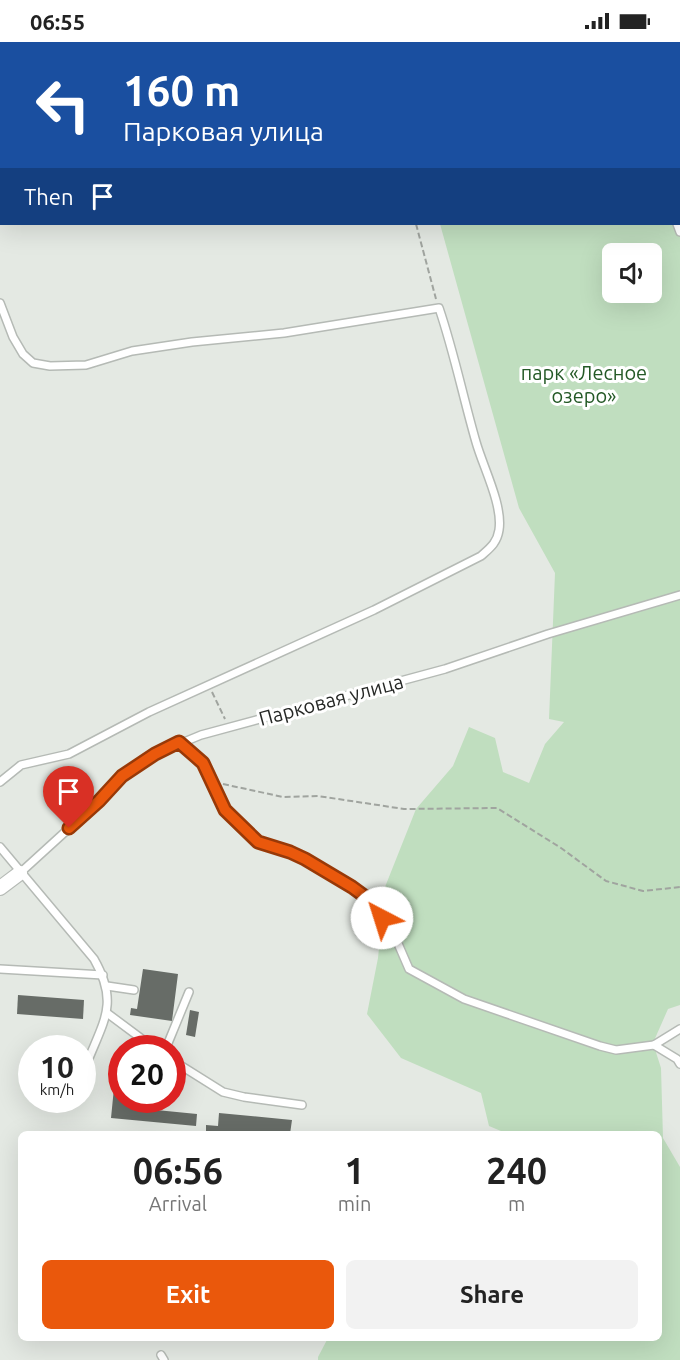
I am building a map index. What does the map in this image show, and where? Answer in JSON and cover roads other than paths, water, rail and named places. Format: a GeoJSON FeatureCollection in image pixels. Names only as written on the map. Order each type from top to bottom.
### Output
{"type":"FeatureCollection","features":[{"type":"Feature","properties":{"kind":"street"},"geometry":{"type":"LineString","coordinates":[[0,888],[20,873]]}},
{"type":"Feature","properties":{"kind":"lane"},"geometry":{"type":"LineString","coordinates":[[0,303],[13,337],[23,354],[33,363],[50,366],[86,365],[132,351],[192,342],[284,333],[439,308],[476,442],[497,505],[499,529],[494,544],[481,556],[374,610],[148,712],[69,754],[21,765],[0,782]]}},
{"type":"Feature","properties":{"kind":"lane","name":"Парковая улица"},"geometry":{"type":"LineString","coordinates":[[20,873],[99,801],[122,776],[155,754],[179,742],[445,669],[559,631],[680,595]]}},
{"type":"Feature","properties":{"kind":"lane"},"geometry":{"type":"LineString","coordinates":[[179,742],[203,763],[225,810],[258,842],[305,859],[367,898],[393,932],[409,969],[425,979],[464,999],[616,1050],[654,1045],[680,1029]]}},
{"type":"Feature","properties":{"kind":"lane"},"geometry":{"type":"LineString","coordinates":[[0,848],[94,959],[103,975],[107,986],[107,1013],[96,1040]]}},
{"type":"Feature","properties":{"kind":"lane"},"geometry":{"type":"LineString","coordinates":[[0,969],[103,975]]}},
{"type":"Feature","properties":{"kind":"lane"},"geometry":{"type":"LineString","coordinates":[[107,986],[134,990]]}},
{"type":"Feature","properties":{"kind":"lane"},"geometry":{"type":"LineString","coordinates":[[171,1035],[189,992]]}},
{"type":"Feature","properties":{"kind":"lane"},"geometry":{"type":"LineString","coordinates":[[107,1013],[136,1035]]}},
{"type":"Feature","properties":{"kind":"lane"},"geometry":{"type":"LineString","coordinates":[[654,1045],[677,1059],[680,1064]]}},
{"type":"Feature","properties":{"kind":"lane"},"geometry":{"type":"LineString","coordinates":[[186,1069],[223,1092],[302,1105]]}},
{"type":"Feature","properties":{"kind":"park label","name":"парк «Лесное озеро»"},"geometry":{"type":"Point","coordinates":[584,384]}}]}
